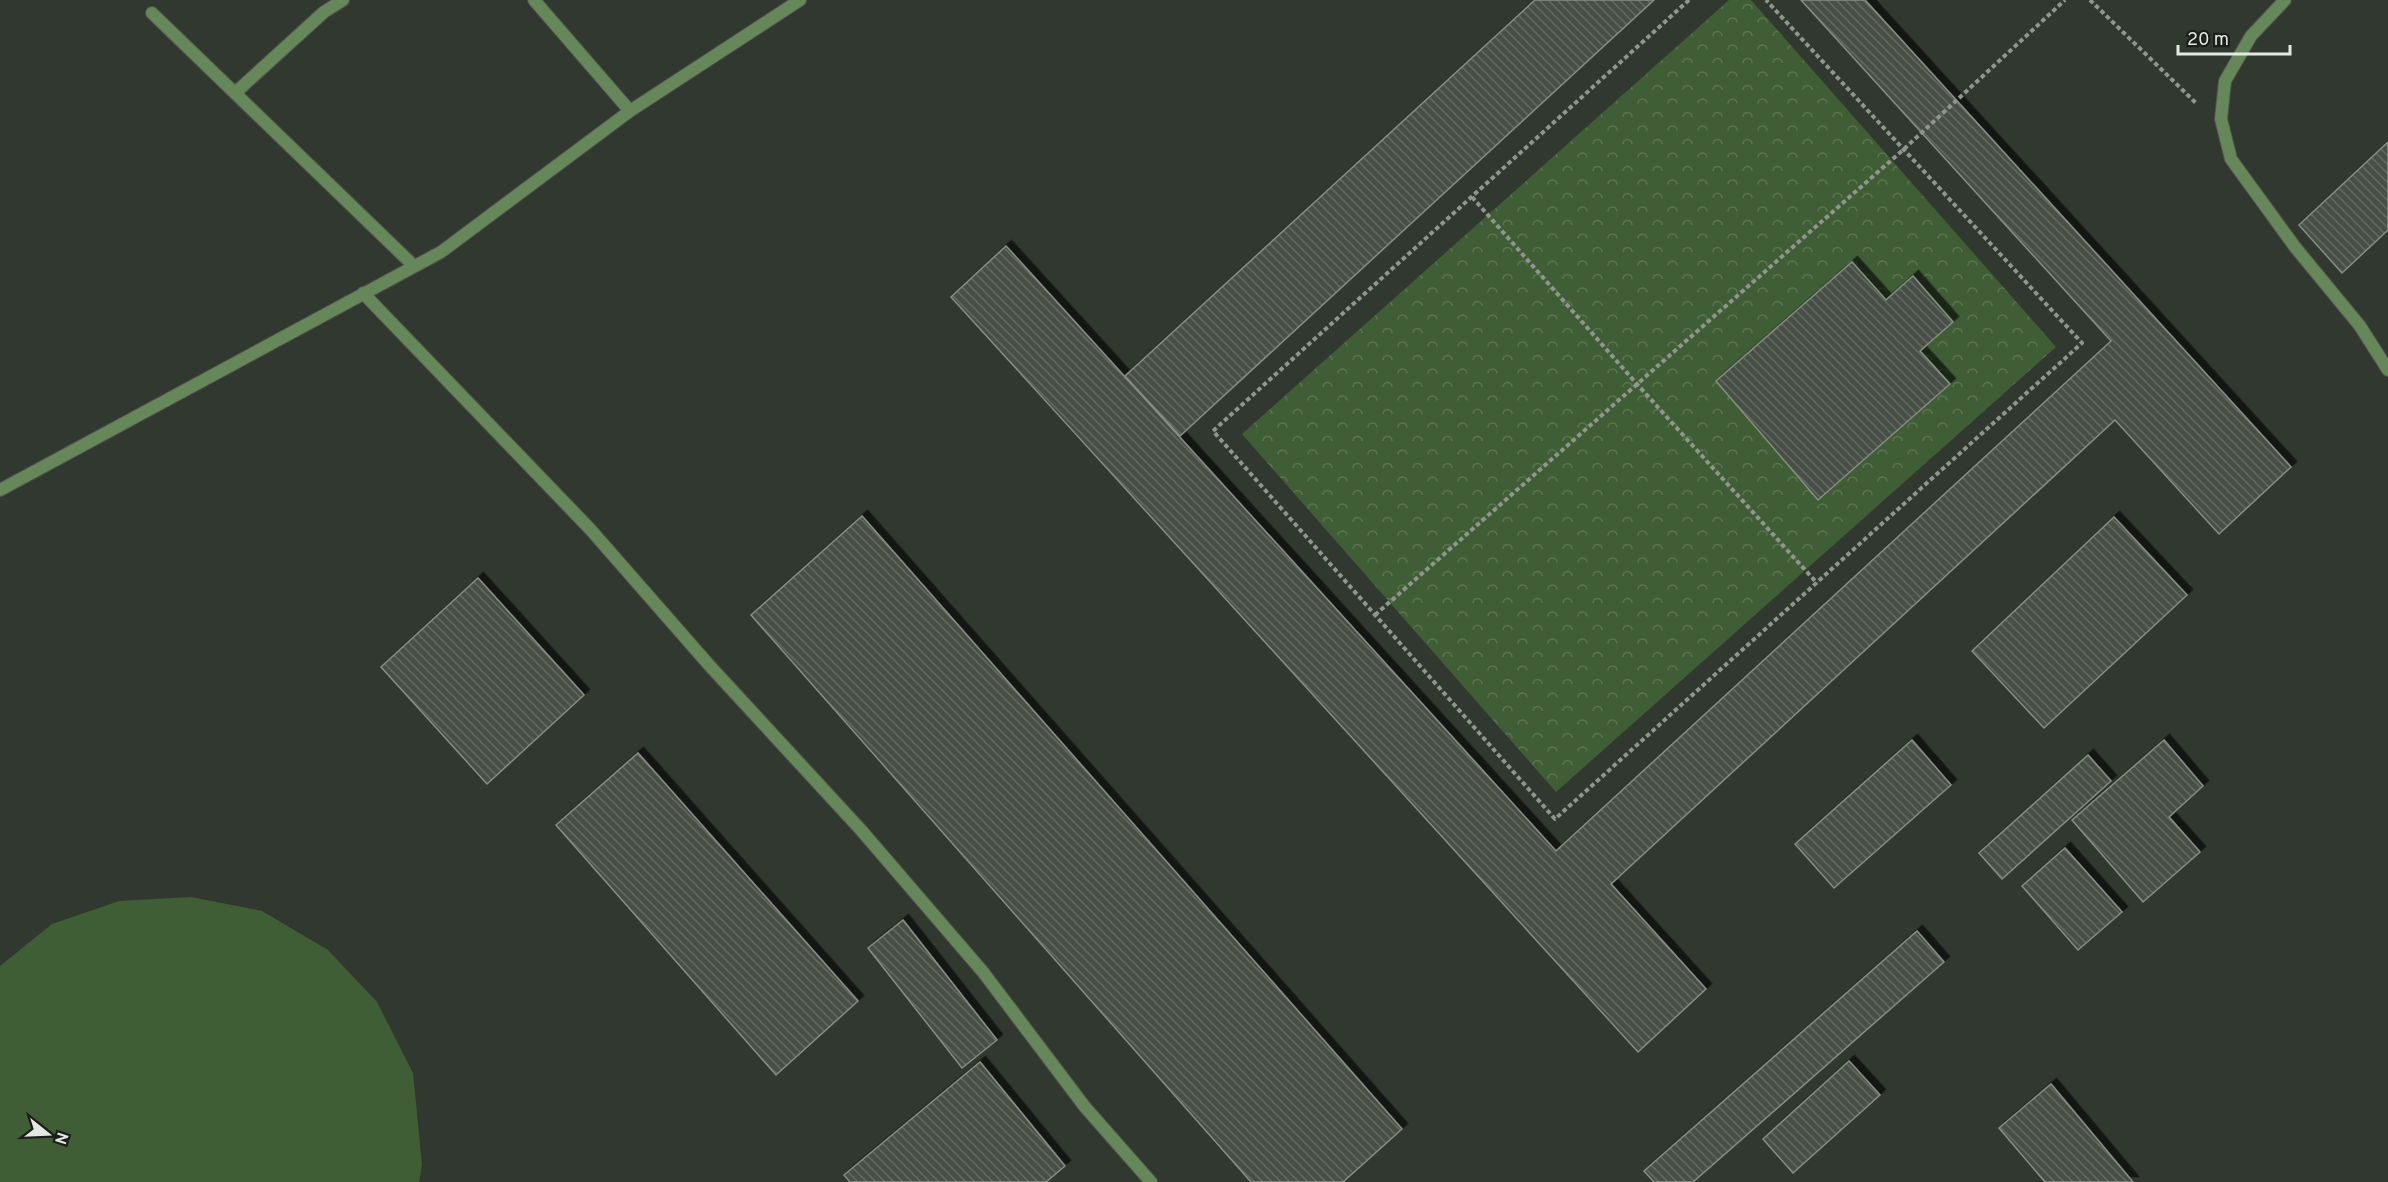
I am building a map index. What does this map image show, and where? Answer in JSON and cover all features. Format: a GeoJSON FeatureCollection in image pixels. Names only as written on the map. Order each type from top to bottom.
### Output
{"type":"FeatureCollection","features":[{"type":"Feature","properties":{"kind":"street"},"geometry":{"type":"LineString","coordinates":[[235,93],[324,12],[344,0]]}},
{"type":"Feature","properties":{"kind":"street"},"geometry":{"type":"LineString","coordinates":[[534,0],[630,111]]}},
{"type":"Feature","properties":{"kind":"street"},"geometry":{"type":"LineString","coordinates":[[0,490],[441,252],[630,111],[800,0]]}},
{"type":"Feature","properties":{"kind":"street"},"geometry":{"type":"LineString","coordinates":[[2285,0],[2251,36],[2225,81],[2221,119],[2231,159],[2295,247],[2360,326],[2388,370]]}},
{"type":"Feature","properties":{"kind":"street"},"geometry":{"type":"LineString","coordinates":[[152,13],[414,266]]}},
{"type":"Feature","properties":{"kind":"street"},"geometry":{"type":"LineString","coordinates":[[363,293],[590,529],[709,665],[861,830],[983,972],[1084,1107],[1151,1182]]}},
{"type":"Feature","properties":{"kind":"path"},"geometry":{"type":"LineString","coordinates":[[1689,0],[1213,431],[1554,819],[2082,343],[1766,0]]}},
{"type":"Feature","properties":{"kind":"path"},"geometry":{"type":"LineString","coordinates":[[1375,615],[1904,148],[2065,0]]}},
{"type":"Feature","properties":{"kind":"path"},"geometry":{"type":"LineString","coordinates":[[2090,0],[2224,130]]}},
{"type":"Feature","properties":{"kind":"path"},"geometry":{"type":"LineString","coordinates":[[1472,197],[1817,583]]}},
{"type":"Feature","properties":{"kind":"green space"},"geometry":{"type":"Polygon","coordinates":[[[1729,0],[1751,0],[2056,347],[1556,792],[1242,434],[1729,0]]]}},
{"type":"Feature","properties":{"kind":"green space"},"geometry":{"type":"Polygon","coordinates":[[[191,897],[262,911],[328,950],[377,1002],[413,1073],[422,1165],[419,1182],[0,1182],[0,966],[52,924],[119,901],[191,897]]]}},
{"type":"Feature","properties":{"kind":"building"},"geometry":{"type":"Polygon","coordinates":[[[1535,0],[1654,0],[1180,436],[1125,376],[1535,0]]]}},
{"type":"Feature","properties":{"kind":"building"},"geometry":{"type":"Polygon","coordinates":[[[1801,0],[1865,0],[2291,467],[2219,534],[2115,420],[1611,884],[1706,989],[1638,1052],[951,297],[1006,246],[1556,851],[2111,341],[1801,0]]]}},
{"type":"Feature","properties":{"kind":"building"},"geometry":{"type":"Polygon","coordinates":[[[2388,142],[2388,230],[2342,273],[2299,225],[2388,142]]]}},
{"type":"Feature","properties":{"kind":"building"},"geometry":{"type":"Polygon","coordinates":[[[1852,262],[1886,300],[1913,276],[1953,322],[1920,351],[1950,384],[1818,500],[1716,381],[1852,262]]]}},
{"type":"Feature","properties":{"kind":"building"},"geometry":{"type":"Polygon","coordinates":[[[862,516],[1402,1129],[1343,1182],[1251,1182],[751,615],[862,516]]]}},
{"type":"Feature","properties":{"kind":"building"},"geometry":{"type":"Polygon","coordinates":[[[2114,517],[2187,595],[2044,728],[1972,651],[2114,517]]]}},
{"type":"Feature","properties":{"kind":"building"},"geometry":{"type":"Polygon","coordinates":[[[478,578],[584,695],[487,784],[381,667],[478,578]]]}},
{"type":"Feature","properties":{"kind":"building"},"geometry":{"type":"Polygon","coordinates":[[[1912,740],[1951,785],[1834,888],[1795,844],[1912,740]]]}},
{"type":"Feature","properties":{"kind":"building"},"geometry":{"type":"Polygon","coordinates":[[[2164,740],[2203,786],[2169,817],[2200,852],[2143,902],[2072,820],[2164,740]]]}},
{"type":"Feature","properties":{"kind":"building"},"geometry":{"type":"Polygon","coordinates":[[[638,753],[858,1001],[776,1075],[556,825],[638,753]]]}},
{"type":"Feature","properties":{"kind":"building"},"geometry":{"type":"Polygon","coordinates":[[[2088,755],[2111,781],[2002,879],[1979,853],[2088,755]]]}},
{"type":"Feature","properties":{"kind":"building"},"geometry":{"type":"Polygon","coordinates":[[[2065,848],[2122,912],[2078,950],[2022,886],[2065,848]]]}},
{"type":"Feature","properties":{"kind":"building"},"geometry":{"type":"Polygon","coordinates":[[[903,920],[997,1040],[962,1068],[868,948],[903,920]]]}},
{"type":"Feature","properties":{"kind":"building"},"geometry":{"type":"Polygon","coordinates":[[[1917,931],[1944,962],[1693,1182],[1654,1182],[1644,1171],[1917,931]]]}},
{"type":"Feature","properties":{"kind":"building"},"geometry":{"type":"Polygon","coordinates":[[[1849,1061],[1880,1095],[1793,1173],[1763,1139],[1849,1061]]]}},
{"type":"Feature","properties":{"kind":"building"},"geometry":{"type":"Polygon","coordinates":[[[980,1062],[1065,1166],[1046,1182],[850,1182],[844,1175],[980,1062]]]}},
{"type":"Feature","properties":{"kind":"building"},"geometry":{"type":"Polygon","coordinates":[[[2051,1084],[2133,1182],[2045,1182],[1999,1128],[2051,1084]]]}}]}
